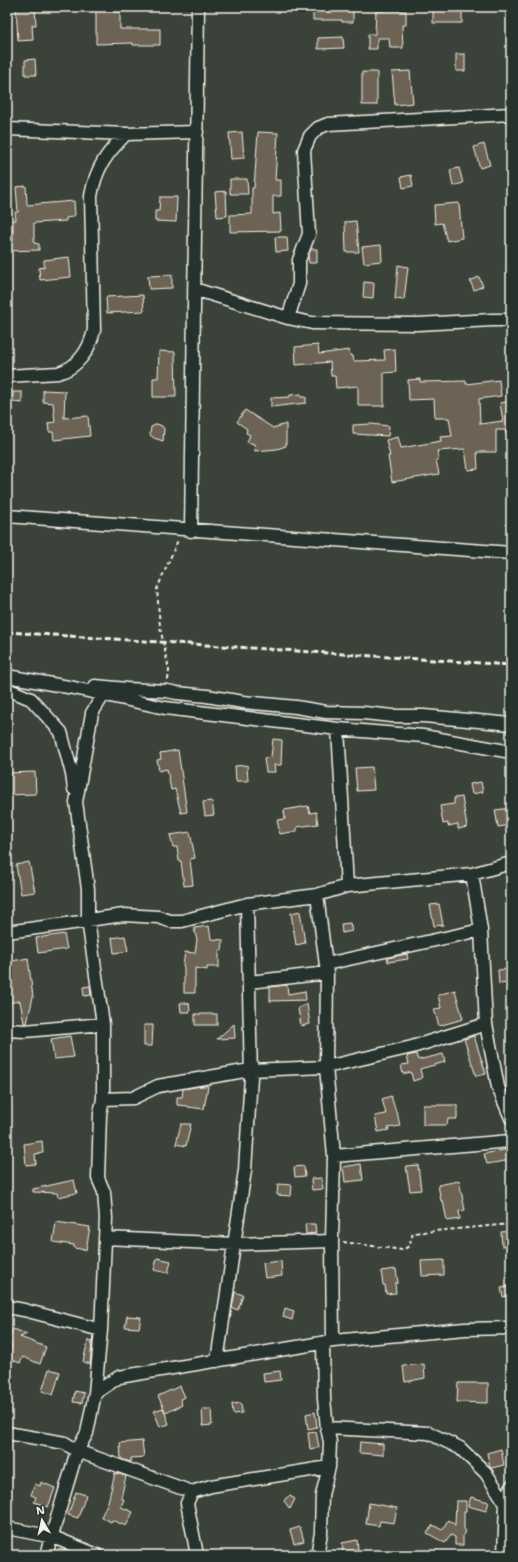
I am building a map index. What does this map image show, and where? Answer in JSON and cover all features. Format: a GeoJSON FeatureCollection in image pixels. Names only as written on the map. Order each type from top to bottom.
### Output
{"type":"FeatureCollection","features":[{"type":"Feature","properties":{"kind":"street"},"geometry":{"type":"LineString","coordinates":[[187,530],[194,400],[198,7]]}},
{"type":"Feature","properties":{"kind":"street"},"geometry":{"type":"LineString","coordinates":[[288,318],[299,284],[299,260],[309,234],[304,150],[310,136],[318,128],[328,124],[511,114]]}},
{"type":"Feature","properties":{"kind":"street"},"geometry":{"type":"LineString","coordinates":[[7,129],[126,134],[197,132]]}},
{"type":"Feature","properties":{"kind":"street"},"geometry":{"type":"LineString","coordinates":[[7,376],[65,372],[76,364],[92,341],[94,330],[91,196],[94,179],[101,164],[111,149],[126,134]]}},
{"type":"Feature","properties":{"kind":"street"},"geometry":{"type":"LineString","coordinates":[[194,289],[288,318],[312,323],[418,324],[511,320]]}},
{"type":"Feature","properties":{"kind":"street"},"geometry":{"type":"LineString","coordinates":[[9,518],[511,553]]}},
{"type":"Feature","properties":{"kind":"street"},"geometry":{"type":"LineString","coordinates":[[7,676],[104,694],[165,708],[338,729],[423,736],[511,752]]}},
{"type":"Feature","properties":{"kind":"street"},"geometry":{"type":"LineString","coordinates":[[74,688],[95,686],[167,691],[326,712],[364,713],[392,716],[424,716],[511,724]]}},
{"type":"Feature","properties":{"kind":"street"},"geometry":{"type":"LineString","coordinates":[[7,689],[31,699],[61,732],[72,774],[88,889],[88,920],[103,1024],[103,1099],[100,1114],[98,1178],[104,1192],[106,1218],[101,1330],[95,1392],[87,1433],[77,1451],[53,1537],[46,1555]]}},
{"type":"Feature","properties":{"kind":"street"},"geometry":{"type":"LineString","coordinates":[[76,802],[92,713],[104,694]]}},
{"type":"Feature","properties":{"kind":"street"},"geometry":{"type":"LineString","coordinates":[[338,729],[347,886]]}},
{"type":"Feature","properties":{"kind":"street"},"geometry":{"type":"LineString","coordinates":[[7,932],[124,915],[158,917],[182,921],[247,904],[317,895],[347,886],[472,874],[511,863]]}},
{"type":"Feature","properties":{"kind":"street"},"geometry":{"type":"LineString","coordinates":[[472,874],[481,930],[486,1024],[498,1087],[508,1104],[511,1118]]}},
{"type":"Feature","properties":{"kind":"street"},"geometry":{"type":"LineString","coordinates":[[317,895],[326,968],[326,1067],[334,1156],[328,1342],[324,1399],[330,1442],[329,1467],[322,1495],[321,1533],[317,1555]]}},
{"type":"Feature","properties":{"kind":"street"},"geometry":{"type":"LineString","coordinates":[[217,1361],[245,1170],[250,1070],[247,904]]}},
{"type":"Feature","properties":{"kind":"street"},"geometry":{"type":"LineString","coordinates":[[249,982],[326,968],[481,930]]}},
{"type":"Feature","properties":{"kind":"street"},"geometry":{"type":"LineString","coordinates":[[7,1030],[25,1031],[103,1024]]}},
{"type":"Feature","properties":{"kind":"street"},"geometry":{"type":"LineString","coordinates":[[103,1099],[133,1098],[158,1086],[250,1070],[326,1067],[412,1047],[486,1024]]}},
{"type":"Feature","properties":{"kind":"street"},"geometry":{"type":"LineString","coordinates":[[334,1156],[511,1141]]}},
{"type":"Feature","properties":{"kind":"street"},"geometry":{"type":"LineString","coordinates":[[105,1238],[234,1244],[332,1241]]}},
{"type":"Feature","properties":{"kind":"street"},"geometry":{"type":"LineString","coordinates":[[7,1307],[101,1330]]}},
{"type":"Feature","properties":{"kind":"street"},"geometry":{"type":"LineString","coordinates":[[95,1392],[120,1377],[328,1342],[466,1329],[511,1328]]}},
{"type":"Feature","properties":{"kind":"street"},"geometry":{"type":"LineString","coordinates":[[327,1428],[429,1433],[460,1448],[486,1473],[506,1504]]}},
{"type":"Feature","properties":{"kind":"street"},"geometry":{"type":"LineString","coordinates":[[7,1432],[65,1443],[77,1451],[192,1492],[211,1486],[329,1467]]}},
{"type":"Feature","properties":{"kind":"street"},"geometry":{"type":"LineString","coordinates":[[504,1555],[506,1504],[511,1486]]}},
{"type":"Feature","properties":{"kind":"street"},"geometry":{"type":"LineString","coordinates":[[192,1492],[187,1503],[197,1555]]}},
{"type":"Feature","properties":{"kind":"street"},"geometry":{"type":"LineString","coordinates":[[7,1528],[53,1537],[98,1555]]}},
{"type":"Feature","properties":{"kind":"path"},"geometry":{"type":"LineString","coordinates":[[167,691],[169,670],[160,627],[157,589],[168,561],[187,530]]}},
{"type":"Feature","properties":{"kind":"path"},"geometry":{"type":"LineString","coordinates":[[332,1241],[403,1250],[409,1246],[413,1233],[511,1224]]}},
{"type":"Feature","properties":{"kind":"building"},"geometry":{"type":"Polygon","coordinates":[[[16,7],[35,7],[36,25],[32,25],[33,40],[18,41],[16,7]]]}},
{"type":"Feature","properties":{"kind":"building"},"geometry":{"type":"Polygon","coordinates":[[[96,7],[113,7],[113,12],[120,12],[120,29],[160,29],[160,45],[133,45],[133,43],[96,44],[96,7]]]}},
{"type":"Feature","properties":{"kind":"building"},"geometry":{"type":"Polygon","coordinates":[[[313,7],[353,7],[353,22],[342,22],[342,20],[313,20],[313,7]]]}},
{"type":"Feature","properties":{"kind":"building"},"geometry":{"type":"Polygon","coordinates":[[[433,7],[462,7],[462,23],[433,23],[433,7]]]}},
{"type":"Feature","properties":{"kind":"building"},"geometry":{"type":"Polygon","coordinates":[[[383,9],[406,11],[406,25],[402,25],[403,48],[390,48],[389,38],[377,38],[377,49],[368,49],[368,34],[375,34],[376,11],[383,11],[383,9]]]}},
{"type":"Feature","properties":{"kind":"building"},"geometry":{"type":"Polygon","coordinates":[[[343,37],[344,48],[318,49],[318,38],[343,37]]]}},
{"type":"Feature","properties":{"kind":"building"},"geometry":{"type":"Polygon","coordinates":[[[456,54],[465,54],[465,71],[456,71],[456,54]]]}},
{"type":"Feature","properties":{"kind":"building"},"geometry":{"type":"Polygon","coordinates":[[[35,59],[36,75],[25,75],[25,60],[35,59]]]}},
{"type":"Feature","properties":{"kind":"building"},"geometry":{"type":"Polygon","coordinates":[[[410,71],[413,103],[395,105],[392,72],[410,71]]]}},
{"type":"Feature","properties":{"kind":"building"},"geometry":{"type":"Polygon","coordinates":[[[362,72],[377,72],[377,105],[362,105],[362,72]]]}},
{"type":"Feature","properties":{"kind":"building"},"geometry":{"type":"Polygon","coordinates":[[[242,132],[244,158],[231,159],[229,133],[242,132]]]}},
{"type":"Feature","properties":{"kind":"building"},"geometry":{"type":"Polygon","coordinates":[[[258,132],[278,133],[275,180],[281,180],[281,196],[273,196],[273,214],[280,213],[281,231],[230,232],[230,215],[252,214],[252,188],[254,188],[258,132]]]}},
{"type":"Feature","properties":{"kind":"building"},"geometry":{"type":"Polygon","coordinates":[[[484,144],[490,165],[480,168],[474,147],[484,144]]]}},
{"type":"Feature","properties":{"kind":"building"},"geometry":{"type":"Polygon","coordinates":[[[459,168],[463,183],[453,186],[450,170],[459,168]]]}},
{"type":"Feature","properties":{"kind":"building"},"geometry":{"type":"Polygon","coordinates":[[[411,175],[413,186],[403,188],[401,177],[411,175]]]}},
{"type":"Feature","properties":{"kind":"building"},"geometry":{"type":"Polygon","coordinates":[[[230,179],[247,179],[248,194],[230,194],[230,179]]]}},
{"type":"Feature","properties":{"kind":"building"},"geometry":{"type":"Polygon","coordinates":[[[26,186],[27,205],[74,201],[75,215],[66,218],[66,221],[34,223],[34,243],[39,244],[39,250],[7,251],[7,242],[13,242],[13,220],[16,220],[15,212],[18,212],[16,187],[26,186]]]}},
{"type":"Feature","properties":{"kind":"building"},"geometry":{"type":"Polygon","coordinates":[[[226,191],[227,216],[217,217],[215,192],[226,191]]]}},
{"type":"Feature","properties":{"kind":"building"},"geometry":{"type":"Polygon","coordinates":[[[160,197],[177,197],[176,222],[155,221],[155,211],[159,211],[160,197]]]}},
{"type":"Feature","properties":{"kind":"building"},"geometry":{"type":"Polygon","coordinates":[[[459,203],[462,238],[447,241],[442,223],[435,224],[434,205],[459,203]]]}},
{"type":"Feature","properties":{"kind":"building"},"geometry":{"type":"Polygon","coordinates":[[[356,221],[359,252],[346,252],[345,222],[356,221]]]}},
{"type":"Feature","properties":{"kind":"building"},"geometry":{"type":"Polygon","coordinates":[[[275,237],[287,237],[288,251],[276,252],[275,237]]]}},
{"type":"Feature","properties":{"kind":"building"},"geometry":{"type":"Polygon","coordinates":[[[381,245],[382,261],[364,263],[362,247],[381,245]]]}},
{"type":"Feature","properties":{"kind":"building"},"geometry":{"type":"Polygon","coordinates":[[[311,249],[317,249],[317,263],[309,263],[308,256],[311,249]]]}},
{"type":"Feature","properties":{"kind":"building"},"geometry":{"type":"Polygon","coordinates":[[[69,257],[71,277],[40,280],[39,268],[44,267],[44,260],[69,257]]]}},
{"type":"Feature","properties":{"kind":"building"},"geometry":{"type":"Polygon","coordinates":[[[398,265],[408,267],[404,300],[395,299],[398,265]]]}},
{"type":"Feature","properties":{"kind":"building"},"geometry":{"type":"Polygon","coordinates":[[[172,275],[172,288],[149,289],[148,276],[172,275]]]}},
{"type":"Feature","properties":{"kind":"building"},"geometry":{"type":"Polygon","coordinates":[[[479,277],[483,286],[474,290],[470,281],[479,277]]]}},
{"type":"Feature","properties":{"kind":"building"},"geometry":{"type":"Polygon","coordinates":[[[364,282],[374,283],[373,298],[363,297],[364,282]]]}},
{"type":"Feature","properties":{"kind":"building"},"geometry":{"type":"Polygon","coordinates":[[[143,295],[144,311],[107,313],[106,297],[143,295]]]}},
{"type":"Feature","properties":{"kind":"building"},"geometry":{"type":"Polygon","coordinates":[[[318,345],[319,354],[349,350],[354,361],[385,360],[384,350],[395,349],[396,372],[384,373],[384,406],[358,406],[358,386],[336,388],[335,376],[331,376],[330,362],[296,365],[295,347],[318,345]]]}},
{"type":"Feature","properties":{"kind":"building"},"geometry":{"type":"Polygon","coordinates":[[[159,351],[175,352],[176,397],[153,397],[153,378],[158,378],[159,351]]]}},
{"type":"Feature","properties":{"kind":"building"},"geometry":{"type":"Polygon","coordinates":[[[420,379],[420,382],[466,381],[466,384],[499,380],[501,396],[479,399],[480,424],[503,421],[500,403],[511,401],[511,437],[507,437],[505,430],[496,430],[496,452],[477,452],[478,469],[468,470],[465,449],[437,451],[439,459],[436,460],[439,474],[392,482],[388,456],[390,456],[386,440],[398,437],[401,448],[441,441],[440,437],[452,436],[449,418],[435,418],[434,399],[409,400],[408,380],[420,379]]]}},
{"type":"Feature","properties":{"kind":"building"},"geometry":{"type":"Polygon","coordinates":[[[43,390],[65,391],[64,418],[88,416],[90,436],[54,440],[53,432],[49,432],[48,423],[55,422],[53,403],[43,402],[43,390]]]}},
{"type":"Feature","properties":{"kind":"building"},"geometry":{"type":"Polygon","coordinates":[[[13,392],[22,392],[22,403],[13,402],[13,392]]]}},
{"type":"Feature","properties":{"kind":"building"},"geometry":{"type":"Polygon","coordinates":[[[301,394],[301,397],[306,397],[306,403],[271,407],[271,398],[290,397],[290,395],[301,394]]]}},
{"type":"Feature","properties":{"kind":"building"},"geometry":{"type":"Polygon","coordinates":[[[245,410],[273,428],[286,424],[286,446],[277,449],[255,451],[254,444],[247,442],[250,435],[246,433],[247,429],[237,422],[245,410]]]}},
{"type":"Feature","properties":{"kind":"building"},"geometry":{"type":"Polygon","coordinates":[[[157,424],[162,426],[164,429],[163,441],[150,435],[151,427],[157,424]]]}},
{"type":"Feature","properties":{"kind":"building"},"geometry":{"type":"Polygon","coordinates":[[[371,424],[389,426],[388,436],[353,434],[353,425],[371,424]]]}},
{"type":"Feature","properties":{"kind":"building"},"geometry":{"type":"Polygon","coordinates":[[[273,739],[282,740],[281,765],[274,765],[275,772],[266,772],[264,758],[271,757],[273,739]]]}},
{"type":"Feature","properties":{"kind":"building"},"geometry":{"type":"Polygon","coordinates":[[[178,750],[187,812],[181,813],[175,789],[171,790],[167,769],[159,771],[157,760],[161,759],[160,753],[178,750]]]}},
{"type":"Feature","properties":{"kind":"building"},"geometry":{"type":"Polygon","coordinates":[[[247,765],[248,781],[236,781],[235,766],[247,765]]]}},
{"type":"Feature","properties":{"kind":"building"},"geometry":{"type":"Polygon","coordinates":[[[372,767],[374,790],[357,791],[355,768],[372,767]]]}},
{"type":"Feature","properties":{"kind":"building"},"geometry":{"type":"Polygon","coordinates":[[[35,772],[36,794],[7,795],[7,773],[35,772]]]}},
{"type":"Feature","properties":{"kind":"building"},"geometry":{"type":"Polygon","coordinates":[[[481,782],[483,792],[472,794],[470,784],[481,782]]]}},
{"type":"Feature","properties":{"kind":"building"},"geometry":{"type":"Polygon","coordinates":[[[462,797],[467,827],[458,829],[458,824],[448,826],[448,823],[443,824],[440,806],[454,804],[454,798],[462,797]]]}},
{"type":"Feature","properties":{"kind":"building"},"geometry":{"type":"Polygon","coordinates":[[[212,801],[214,815],[205,816],[203,802],[212,801]]]}},
{"type":"Feature","properties":{"kind":"building"},"geometry":{"type":"Polygon","coordinates":[[[308,806],[310,813],[316,812],[318,824],[297,827],[297,831],[280,834],[277,820],[285,819],[284,810],[308,806]]]}},
{"type":"Feature","properties":{"kind":"building"},"geometry":{"type":"Polygon","coordinates":[[[511,808],[511,825],[498,827],[495,810],[511,808]]]}},
{"type":"Feature","properties":{"kind":"building"},"geometry":{"type":"Polygon","coordinates":[[[190,832],[195,858],[190,859],[193,885],[184,886],[181,861],[179,861],[177,847],[173,847],[170,835],[190,832]]]}},
{"type":"Feature","properties":{"kind":"building"},"geometry":{"type":"Polygon","coordinates":[[[29,862],[35,892],[21,894],[16,865],[29,862]]]}},
{"type":"Feature","properties":{"kind":"building"},"geometry":{"type":"Polygon","coordinates":[[[439,904],[443,925],[434,926],[430,905],[439,904]]]}},
{"type":"Feature","properties":{"kind":"building"},"geometry":{"type":"Polygon","coordinates":[[[300,911],[305,943],[296,945],[291,913],[300,911]]]}},
{"type":"Feature","properties":{"kind":"building"},"geometry":{"type":"Polygon","coordinates":[[[350,923],[352,931],[342,933],[341,924],[350,923]]]}},
{"type":"Feature","properties":{"kind":"building"},"geometry":{"type":"Polygon","coordinates":[[[209,926],[211,939],[223,940],[222,951],[219,951],[219,967],[207,967],[207,970],[195,968],[195,993],[184,993],[183,966],[185,952],[195,953],[197,940],[194,928],[209,926]]]}},
{"type":"Feature","properties":{"kind":"building"},"geometry":{"type":"Polygon","coordinates":[[[64,934],[67,949],[38,953],[36,938],[64,934]]]}},
{"type":"Feature","properties":{"kind":"building"},"geometry":{"type":"Polygon","coordinates":[[[125,936],[128,951],[114,953],[112,938],[125,936]]]}},
{"type":"Feature","properties":{"kind":"building"},"geometry":{"type":"Polygon","coordinates":[[[407,954],[408,959],[388,962],[387,958],[407,954]]]}},
{"type":"Feature","properties":{"kind":"building"},"geometry":{"type":"Polygon","coordinates":[[[28,958],[33,997],[27,1023],[24,1023],[20,1001],[7,1003],[7,962],[28,958]]]}},
{"type":"Feature","properties":{"kind":"building"},"geometry":{"type":"Polygon","coordinates":[[[509,969],[510,983],[499,984],[498,970],[509,969]]]}},
{"type":"Feature","properties":{"kind":"building"},"geometry":{"type":"Polygon","coordinates":[[[287,985],[288,994],[305,991],[306,1000],[270,1001],[270,987],[287,985]]]}},
{"type":"Feature","properties":{"kind":"building"},"geometry":{"type":"Polygon","coordinates":[[[90,986],[91,995],[84,996],[83,987],[90,986]]]}},
{"type":"Feature","properties":{"kind":"building"},"geometry":{"type":"Polygon","coordinates":[[[455,990],[463,1019],[439,1026],[434,1009],[441,1008],[438,995],[455,990]]]}},
{"type":"Feature","properties":{"kind":"building"},"geometry":{"type":"Polygon","coordinates":[[[180,1003],[189,1003],[190,1012],[181,1012],[180,1003]]]}},
{"type":"Feature","properties":{"kind":"building"},"geometry":{"type":"Polygon","coordinates":[[[307,1004],[310,1024],[301,1026],[298,1008],[307,1004]]]}},
{"type":"Feature","properties":{"kind":"building"},"geometry":{"type":"Polygon","coordinates":[[[195,1014],[217,1014],[217,1025],[195,1025],[195,1014]]]}},
{"type":"Feature","properties":{"kind":"building"},"geometry":{"type":"Polygon","coordinates":[[[234,1024],[235,1038],[217,1039],[234,1024]]]}},
{"type":"Feature","properties":{"kind":"building"},"geometry":{"type":"Polygon","coordinates":[[[144,1025],[153,1025],[152,1046],[144,1046],[144,1025]]]}},
{"type":"Feature","properties":{"kind":"building"},"geometry":{"type":"Polygon","coordinates":[[[70,1036],[74,1057],[54,1059],[51,1039],[70,1036]]]}},
{"type":"Feature","properties":{"kind":"building"},"geometry":{"type":"Polygon","coordinates":[[[474,1036],[486,1074],[476,1076],[464,1039],[474,1036]]]}},
{"type":"Feature","properties":{"kind":"building"},"geometry":{"type":"Polygon","coordinates":[[[416,1054],[418,1060],[443,1054],[445,1062],[420,1069],[422,1078],[413,1081],[411,1072],[403,1074],[401,1065],[409,1064],[407,1056],[416,1054]]]}},
{"type":"Feature","properties":{"kind":"building"},"geometry":{"type":"Polygon","coordinates":[[[208,1086],[204,1109],[177,1105],[177,1097],[182,1097],[183,1089],[208,1086]]]}},
{"type":"Feature","properties":{"kind":"building"},"geometry":{"type":"Polygon","coordinates":[[[391,1096],[400,1126],[388,1128],[389,1130],[378,1132],[375,1116],[386,1114],[382,1099],[391,1096]]]}},
{"type":"Feature","properties":{"kind":"building"},"geometry":{"type":"Polygon","coordinates":[[[423,1105],[457,1105],[457,1119],[448,1119],[447,1125],[423,1125],[423,1105]]]}},
{"type":"Feature","properties":{"kind":"building"},"geometry":{"type":"Polygon","coordinates":[[[181,1124],[191,1124],[186,1146],[176,1144],[181,1124]]]}},
{"type":"Feature","properties":{"kind":"building"},"geometry":{"type":"Polygon","coordinates":[[[42,1141],[43,1153],[35,1154],[36,1164],[26,1165],[24,1144],[42,1141]]]}},
{"type":"Feature","properties":{"kind":"building"},"geometry":{"type":"Polygon","coordinates":[[[508,1149],[511,1160],[487,1164],[484,1154],[508,1149]]]}},
{"type":"Feature","properties":{"kind":"building"},"geometry":{"type":"Polygon","coordinates":[[[361,1164],[363,1180],[345,1182],[343,1167],[361,1164]]]}},
{"type":"Feature","properties":{"kind":"building"},"geometry":{"type":"Polygon","coordinates":[[[418,1165],[421,1190],[410,1191],[406,1166],[418,1165]]]}},
{"type":"Feature","properties":{"kind":"building"},"geometry":{"type":"Polygon","coordinates":[[[304,1166],[305,1176],[295,1177],[294,1167],[304,1166]]]}},
{"type":"Feature","properties":{"kind":"building"},"geometry":{"type":"Polygon","coordinates":[[[321,1178],[323,1189],[312,1190],[311,1179],[321,1178]]]}},
{"type":"Feature","properties":{"kind":"building"},"geometry":{"type":"Polygon","coordinates":[[[74,1180],[77,1193],[58,1197],[57,1193],[33,1192],[33,1189],[74,1180]]]}},
{"type":"Feature","properties":{"kind":"building"},"geometry":{"type":"Polygon","coordinates":[[[459,1181],[465,1210],[459,1211],[460,1219],[447,1221],[438,1185],[459,1181]]]}},
{"type":"Feature","properties":{"kind":"building"},"geometry":{"type":"Polygon","coordinates":[[[278,1184],[292,1185],[291,1196],[277,1195],[278,1184]]]}},
{"type":"Feature","properties":{"kind":"building"},"geometry":{"type":"Polygon","coordinates":[[[56,1222],[90,1227],[86,1250],[74,1248],[74,1245],[53,1242],[56,1222]]]}},
{"type":"Feature","properties":{"kind":"building"},"geometry":{"type":"Polygon","coordinates":[[[305,1224],[315,1224],[316,1233],[306,1234],[305,1224]]]}},
{"type":"Feature","properties":{"kind":"building"},"geometry":{"type":"Polygon","coordinates":[[[511,1231],[511,1245],[502,1246],[501,1232],[511,1231]]]}},
{"type":"Feature","properties":{"kind":"building"},"geometry":{"type":"Polygon","coordinates":[[[157,1258],[171,1261],[168,1273],[154,1270],[157,1258]]]}},
{"type":"Feature","properties":{"kind":"building"},"geometry":{"type":"Polygon","coordinates":[[[444,1260],[444,1275],[422,1276],[421,1261],[444,1260]]]}},
{"type":"Feature","properties":{"kind":"building"},"geometry":{"type":"Polygon","coordinates":[[[281,1261],[282,1276],[265,1278],[263,1263],[281,1261]]]}},
{"type":"Feature","properties":{"kind":"building"},"geometry":{"type":"Polygon","coordinates":[[[396,1269],[398,1283],[395,1283],[396,1293],[386,1294],[381,1271],[396,1269]]]}},
{"type":"Feature","properties":{"kind":"building"},"geometry":{"type":"Polygon","coordinates":[[[511,1286],[511,1295],[503,1297],[501,1288],[511,1286]]]}},
{"type":"Feature","properties":{"kind":"building"},"geometry":{"type":"Polygon","coordinates":[[[235,1292],[243,1295],[238,1310],[232,1308],[235,1292]]]}},
{"type":"Feature","properties":{"kind":"building"},"geometry":{"type":"Polygon","coordinates":[[[285,1308],[294,1311],[292,1320],[283,1317],[285,1308]]]}},
{"type":"Feature","properties":{"kind":"building"},"geometry":{"type":"Polygon","coordinates":[[[127,1316],[141,1317],[139,1328],[125,1327],[127,1316]]]}},
{"type":"Feature","properties":{"kind":"building"},"geometry":{"type":"Polygon","coordinates":[[[13,1329],[27,1334],[20,1337],[46,1347],[40,1364],[23,1357],[20,1363],[7,1358],[12,1345],[7,1343],[13,1329]]]}},
{"type":"Feature","properties":{"kind":"building"},"geometry":{"type":"Polygon","coordinates":[[[88,1340],[92,1342],[90,1364],[83,1362],[88,1340]]]}},
{"type":"Feature","properties":{"kind":"building"},"geometry":{"type":"Polygon","coordinates":[[[424,1364],[425,1378],[405,1382],[403,1366],[424,1364]]]}},
{"type":"Feature","properties":{"kind":"building"},"geometry":{"type":"Polygon","coordinates":[[[49,1369],[60,1372],[53,1395],[42,1391],[49,1369]]]}},
{"type":"Feature","properties":{"kind":"building"},"geometry":{"type":"Polygon","coordinates":[[[280,1371],[281,1380],[264,1382],[263,1373],[280,1371]]]}},
{"type":"Feature","properties":{"kind":"building"},"geometry":{"type":"Polygon","coordinates":[[[458,1383],[488,1383],[488,1403],[457,1402],[458,1383]]]}},
{"type":"Feature","properties":{"kind":"building"},"geometry":{"type":"Polygon","coordinates":[[[180,1386],[185,1397],[180,1399],[182,1405],[166,1413],[158,1396],[180,1386]]]}},
{"type":"Feature","properties":{"kind":"building"},"geometry":{"type":"Polygon","coordinates":[[[75,1391],[84,1393],[82,1403],[73,1402],[75,1391]]]}},
{"type":"Feature","properties":{"kind":"building"},"geometry":{"type":"Polygon","coordinates":[[[241,1403],[242,1413],[233,1414],[232,1404],[241,1403]]]}},
{"type":"Feature","properties":{"kind":"building"},"geometry":{"type":"Polygon","coordinates":[[[163,1408],[169,1424],[160,1427],[154,1411],[163,1408]]]}},
{"type":"Feature","properties":{"kind":"building"},"geometry":{"type":"Polygon","coordinates":[[[202,1409],[211,1409],[212,1425],[203,1426],[202,1409]]]}},
{"type":"Feature","properties":{"kind":"building"},"geometry":{"type":"Polygon","coordinates":[[[315,1412],[317,1427],[308,1429],[306,1414],[315,1412]]]}},
{"type":"Feature","properties":{"kind":"building"},"geometry":{"type":"Polygon","coordinates":[[[316,1432],[319,1447],[310,1449],[308,1433],[316,1432]]]}},
{"type":"Feature","properties":{"kind":"building"},"geometry":{"type":"Polygon","coordinates":[[[142,1441],[144,1457],[131,1458],[131,1462],[121,1459],[120,1443],[142,1441]]]}},
{"type":"Feature","properties":{"kind":"building"},"geometry":{"type":"Polygon","coordinates":[[[360,1442],[383,1444],[383,1455],[359,1453],[360,1442]]]}},
{"type":"Feature","properties":{"kind":"building"},"geometry":{"type":"Polygon","coordinates":[[[501,1449],[504,1465],[492,1468],[490,1467],[487,1453],[501,1449]]]}},
{"type":"Feature","properties":{"kind":"building"},"geometry":{"type":"Polygon","coordinates":[[[115,1473],[126,1476],[121,1498],[124,1499],[121,1507],[133,1512],[126,1526],[112,1520],[111,1522],[101,1517],[108,1502],[115,1473]]]}},
{"type":"Feature","properties":{"kind":"building"},"geometry":{"type":"Polygon","coordinates":[[[41,1482],[55,1488],[48,1507],[34,1502],[36,1497],[31,1495],[35,1484],[40,1486],[41,1482]]]}},
{"type":"Feature","properties":{"kind":"building"},"geometry":{"type":"Polygon","coordinates":[[[76,1492],[86,1495],[78,1518],[68,1515],[76,1492]]]}},
{"type":"Feature","properties":{"kind":"building"},"geometry":{"type":"Polygon","coordinates":[[[290,1496],[295,1499],[290,1509],[284,1501],[290,1496]]]}},
{"type":"Feature","properties":{"kind":"building"},"geometry":{"type":"Polygon","coordinates":[[[471,1497],[489,1502],[486,1511],[468,1506],[471,1497]]]}},
{"type":"Feature","properties":{"kind":"building"},"geometry":{"type":"Polygon","coordinates":[[[456,1501],[466,1501],[466,1511],[464,1511],[464,1529],[466,1531],[463,1535],[463,1545],[455,1545],[455,1537],[451,1535],[445,1543],[427,1533],[433,1525],[442,1530],[448,1520],[455,1525],[456,1501]]]}},
{"type":"Feature","properties":{"kind":"building"},"geometry":{"type":"Polygon","coordinates":[[[369,1503],[397,1508],[394,1523],[380,1521],[379,1526],[366,1524],[369,1503]]]}},
{"type":"Feature","properties":{"kind":"building"},"geometry":{"type":"Polygon","coordinates":[[[300,1527],[304,1541],[294,1544],[290,1530],[300,1527]]]}},
{"type":"Feature","properties":{"kind":"building"},"geometry":{"type":"Polygon","coordinates":[[[357,1540],[358,1549],[343,1552],[342,1543],[357,1540]]]}},
{"type":"Feature","properties":{"kind":"railway"},"geometry":{"type":"LineString","coordinates":[[7,632],[511,665]]}}]}
